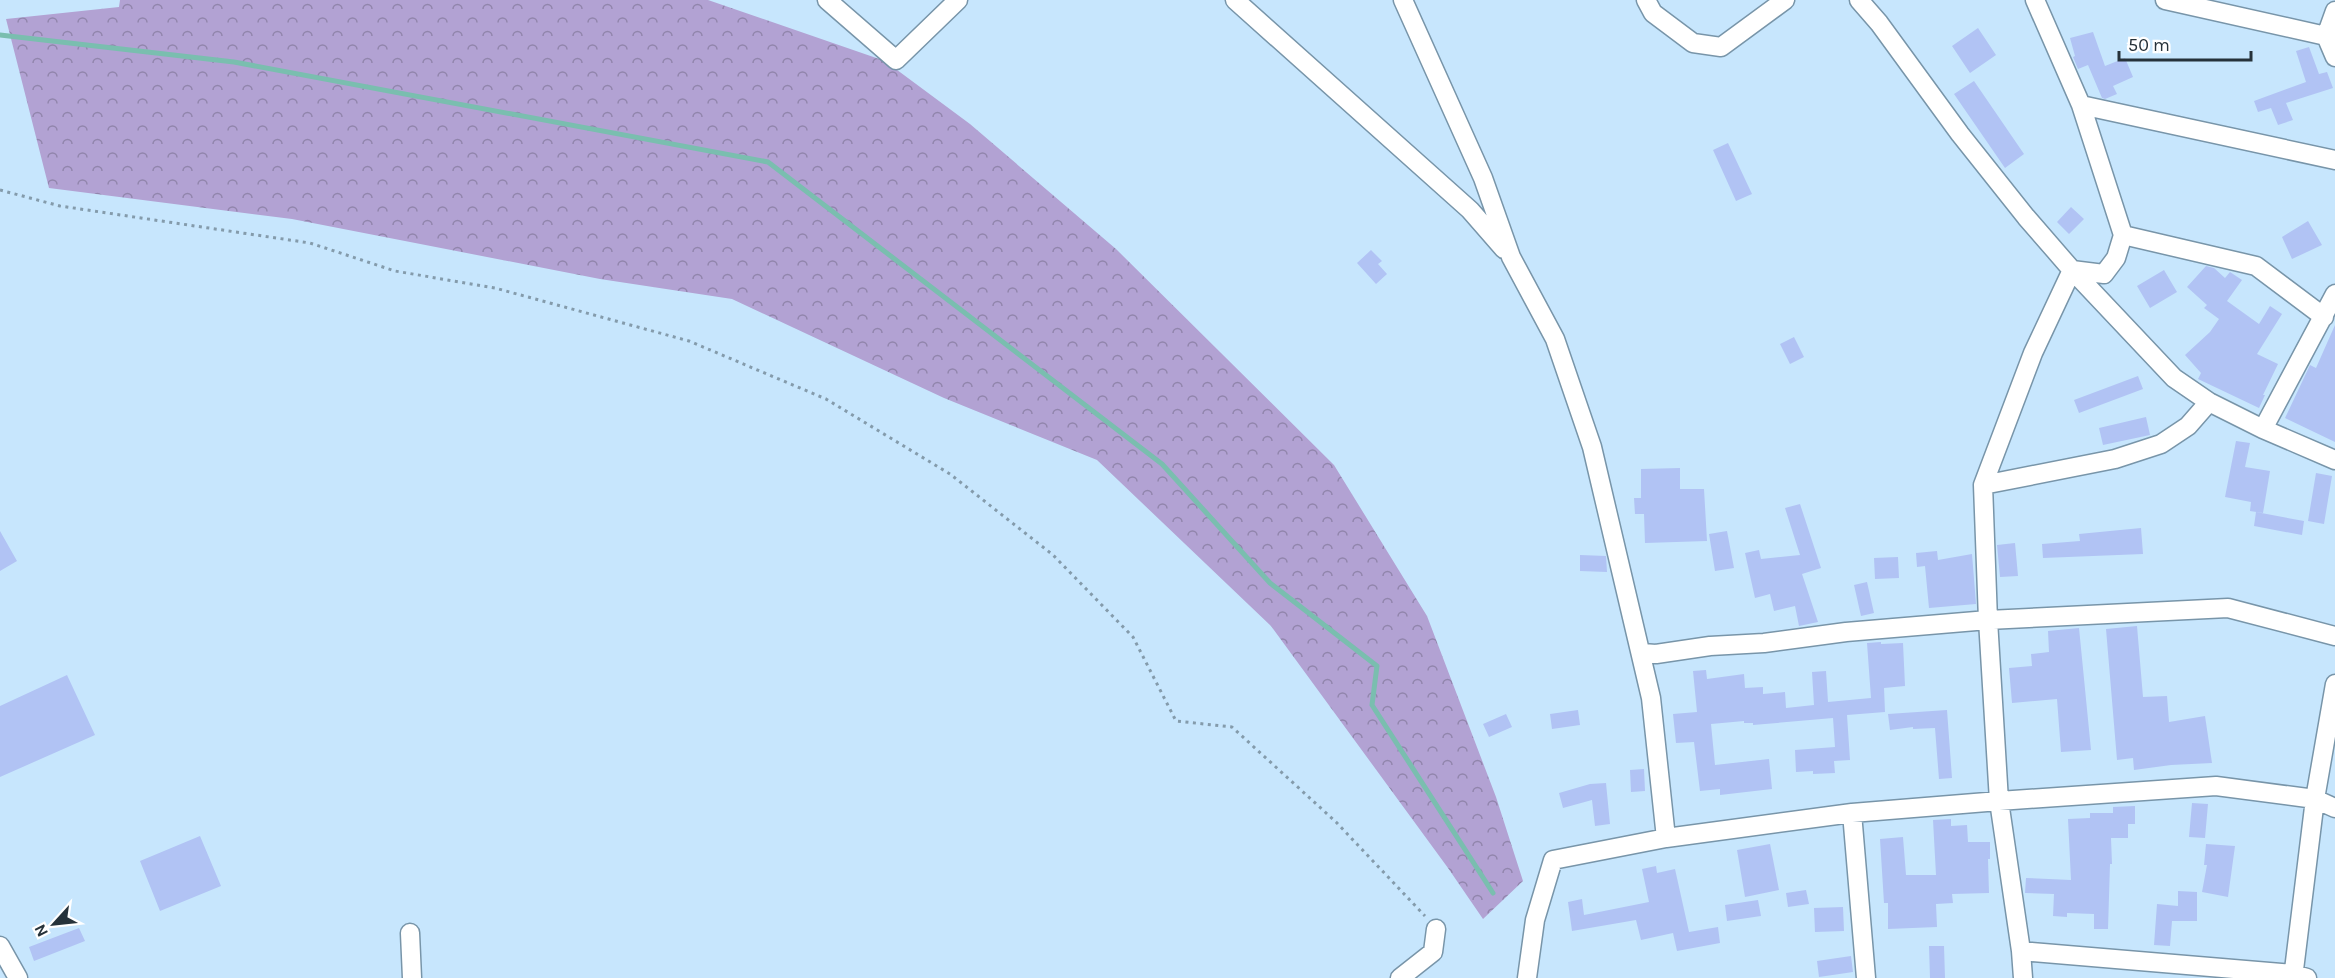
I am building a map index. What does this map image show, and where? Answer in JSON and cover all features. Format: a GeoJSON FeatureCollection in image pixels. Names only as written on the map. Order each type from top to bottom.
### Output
{"type":"FeatureCollection","features":[{"type":"Feature","properties":{"kind":"street"},"geometry":{"type":"LineString","coordinates":[[827,0],[896,60],[958,0]]}},
{"type":"Feature","properties":{"kind":"street"},"geometry":{"type":"LineString","coordinates":[[1234,0],[1470,210],[1511,257]]}},
{"type":"Feature","properties":{"kind":"street"},"geometry":{"type":"LineString","coordinates":[[1403,0],[1483,178],[1511,257],[1555,339],[1592,447],[1651,698],[1666,838]]}},
{"type":"Feature","properties":{"kind":"street"},"geometry":{"type":"LineString","coordinates":[[1646,0],[1653,13],[1693,43],[1721,47],[1785,0]]}},
{"type":"Feature","properties":{"kind":"street"},"geometry":{"type":"LineString","coordinates":[[1859,0],[1879,23],[1960,134],[2026,217],[2072,270],[2174,378],[2209,402],[2263,429],[2335,460]]}},
{"type":"Feature","properties":{"kind":"street"},"geometry":{"type":"LineString","coordinates":[[2035,0],[2081,105],[2123,235],[2116,258],[2104,274],[2072,270]]}},
{"type":"Feature","properties":{"kind":"street"},"geometry":{"type":"LineString","coordinates":[[2165,0],[2326,36]]}},
{"type":"Feature","properties":{"kind":"street"},"geometry":{"type":"LineString","coordinates":[[2335,11],[2326,36],[2335,57]]}},
{"type":"Feature","properties":{"kind":"street"},"geometry":{"type":"LineString","coordinates":[[2081,105],[2335,159]]}},
{"type":"Feature","properties":{"kind":"street"},"geometry":{"type":"LineString","coordinates":[[2123,235],[2256,266],[2324,317]]}},
{"type":"Feature","properties":{"kind":"street"},"geometry":{"type":"LineString","coordinates":[[2023,978],[1999,801],[1988,620],[1983,485],[2033,353],[2072,270]]}},
{"type":"Feature","properties":{"kind":"street"},"geometry":{"type":"LineString","coordinates":[[2263,429],[2335,294]]}},
{"type":"Feature","properties":{"kind":"street"},"geometry":{"type":"LineString","coordinates":[[1983,485],[2115,459],[2161,444],[2188,426],[2209,402]]}},
{"type":"Feature","properties":{"kind":"street"},"geometry":{"type":"LineString","coordinates":[[1642,653],[1656,654],[1846,632],[1988,620],[2228,608],[2335,636]]}},
{"type":"Feature","properties":{"kind":"street"},"geometry":{"type":"LineString","coordinates":[[2021,951],[2298,977],[2315,799],[2335,684]]}},
{"type":"Feature","properties":{"kind":"street"},"geometry":{"type":"LineString","coordinates":[[1527,978],[1535,920],[1553,860],[1666,838],[1852,813],[2216,786],[2315,799],[2335,808]]}},
{"type":"Feature","properties":{"kind":"street"},"geometry":{"type":"LineString","coordinates":[[1852,813],[1866,978]]}},
{"type":"Feature","properties":{"kind":"street"},"geometry":{"type":"LineString","coordinates":[[1400,978],[1433,952],[1436,929]]}},
{"type":"Feature","properties":{"kind":"street"},"geometry":{"type":"LineString","coordinates":[[410,933],[412,978]]}},
{"type":"Feature","properties":{"kind":"street"},"geometry":{"type":"LineString","coordinates":[[0,946],[14,975],[18,978]]}},
{"type":"Feature","properties":{"kind":"path"},"geometry":{"type":"LineString","coordinates":[[0,190],[60,206],[310,243],[395,271],[495,288],[688,341],[826,399],[950,474],[1053,555],[1133,637],[1176,721],[1232,727],[1336,822],[1408,896],[1436,929]]}},
{"type":"Feature","properties":{"kind":"green space"},"geometry":{"type":"Polygon","coordinates":[[[120,0],[708,0],[885,61],[970,124],[1116,249],[1334,465],[1427,616],[1496,797],[1523,881],[1483,919],[1271,626],[1097,460],[944,398],[732,299],[600,279],[292,219],[49,188],[6,19],[119,7],[120,0]]]}},
{"type":"Feature","properties":{"kind":"building"},"geometry":{"type":"Polygon","coordinates":[[[1978,28],[1996,55],[1970,73],[1952,46],[1978,28]]]}},
{"type":"Feature","properties":{"kind":"building"},"geometry":{"type":"Polygon","coordinates":[[[2093,32],[2105,66],[2125,58],[2133,77],[2113,86],[2117,94],[2105,99],[2102,98],[2088,65],[2078,69],[2073,57],[2075,56],[2070,38],[2093,32]]]}},
{"type":"Feature","properties":{"kind":"building"},"geometry":{"type":"Polygon","coordinates":[[[2309,47],[2319,74],[2327,72],[2333,88],[2286,103],[2293,120],[2278,125],[2271,108],[2258,112],[2254,101],[2306,82],[2296,51],[2309,47]]]}},
{"type":"Feature","properties":{"kind":"building"},"geometry":{"type":"Polygon","coordinates":[[[1974,81],[2024,154],[2005,168],[1954,94],[1974,81]]]}},
{"type":"Feature","properties":{"kind":"building"},"geometry":{"type":"Polygon","coordinates":[[[1728,143],[1752,194],[1736,201],[1713,150],[1728,143]]]}},
{"type":"Feature","properties":{"kind":"building"},"geometry":{"type":"Polygon","coordinates":[[[2071,207],[2084,219],[2069,234],[2057,222],[2071,207]]]}},
{"type":"Feature","properties":{"kind":"building"},"geometry":{"type":"Polygon","coordinates":[[[2308,221],[2322,245],[2292,259],[2282,237],[2308,221]]]}},
{"type":"Feature","properties":{"kind":"building"},"geometry":{"type":"Polygon","coordinates":[[[1371,250],[1382,261],[1378,264],[1387,274],[1376,284],[1357,263],[1371,250]]]}},
{"type":"Feature","properties":{"kind":"building"},"geometry":{"type":"Polygon","coordinates":[[[2206,266],[2214,268],[2225,278],[2230,272],[2242,280],[2227,301],[2259,324],[2270,306],[2282,314],[2257,354],[2278,364],[2259,408],[2198,379],[2201,373],[2185,355],[2210,332],[2219,319],[2204,308],[2207,305],[2187,287],[2206,266]]]}},
{"type":"Feature","properties":{"kind":"building"},"geometry":{"type":"Polygon","coordinates":[[[2164,270],[2177,292],[2150,308],[2137,286],[2164,270]]]}},
{"type":"Feature","properties":{"kind":"building"},"geometry":{"type":"Polygon","coordinates":[[[2335,325],[2335,442],[2285,418],[2310,365],[2316,368],[2335,325]]]}},
{"type":"Feature","properties":{"kind":"building"},"geometry":{"type":"Polygon","coordinates":[[[1794,337],[1804,357],[1790,364],[1780,344],[1794,337]]]}},
{"type":"Feature","properties":{"kind":"building"},"geometry":{"type":"Polygon","coordinates":[[[2138,376],[2143,389],[2079,413],[2074,400],[2138,376]]]}},
{"type":"Feature","properties":{"kind":"building"},"geometry":{"type":"Polygon","coordinates":[[[2146,417],[2150,435],[2103,445],[2099,428],[2146,417]]]}},
{"type":"Feature","properties":{"kind":"building"},"geometry":{"type":"Polygon","coordinates":[[[2236,441],[2250,443],[2245,467],[2270,471],[2263,513],[2250,511],[2251,502],[2225,497],[2236,441]]]}},
{"type":"Feature","properties":{"kind":"building"},"geometry":{"type":"Polygon","coordinates":[[[1680,468],[1680,489],[1704,489],[1707,541],[1645,543],[1644,514],[1635,514],[1634,498],[1641,498],[1641,469],[1680,468]]]}},
{"type":"Feature","properties":{"kind":"building"},"geometry":{"type":"Polygon","coordinates":[[[2316,473],[2332,476],[2324,524],[2308,521],[2316,473]]]}},
{"type":"Feature","properties":{"kind":"building"},"geometry":{"type":"Polygon","coordinates":[[[1800,504],[1821,568],[1802,574],[1818,622],[1799,626],[1795,606],[1774,611],[1770,594],[1755,598],[1745,553],[1759,550],[1761,559],[1800,555],[1785,508],[1800,504]]]}},
{"type":"Feature","properties":{"kind":"building"},"geometry":{"type":"Polygon","coordinates":[[[2256,512],[2304,521],[2302,535],[2254,526],[2256,512]]]}},
{"type":"Feature","properties":{"kind":"building"},"geometry":{"type":"Polygon","coordinates":[[[2141,528],[2143,554],[2043,558],[2042,544],[2080,541],[2079,534],[2141,528]]]}},
{"type":"Feature","properties":{"kind":"building"},"geometry":{"type":"Polygon","coordinates":[[[0,531],[17,561],[0,571],[0,531]]]}},
{"type":"Feature","properties":{"kind":"building"},"geometry":{"type":"Polygon","coordinates":[[[1727,531],[1734,568],[1715,571],[1709,534],[1727,531]]]}},
{"type":"Feature","properties":{"kind":"building"},"geometry":{"type":"Polygon","coordinates":[[[2015,543],[2018,576],[2000,577],[1997,545],[2015,543]]]}},
{"type":"Feature","properties":{"kind":"building"},"geometry":{"type":"Polygon","coordinates":[[[1937,551],[1938,560],[1972,554],[1976,604],[1929,608],[1925,566],[1917,567],[1916,553],[1937,551]]]}},
{"type":"Feature","properties":{"kind":"building"},"geometry":{"type":"Polygon","coordinates":[[[1580,555],[1606,556],[1607,572],[1580,571],[1580,555]]]}},
{"type":"Feature","properties":{"kind":"building"},"geometry":{"type":"Polygon","coordinates":[[[1898,557],[1899,578],[1875,579],[1874,558],[1898,557]]]}},
{"type":"Feature","properties":{"kind":"building"},"geometry":{"type":"Polygon","coordinates":[[[1867,582],[1874,613],[1861,616],[1854,585],[1867,582]]]}},
{"type":"Feature","properties":{"kind":"building"},"geometry":{"type":"Polygon","coordinates":[[[2137,626],[2143,697],[2167,696],[2169,722],[2205,716],[2212,763],[2134,770],[2133,758],[2117,760],[2106,629],[2137,626]]]}},
{"type":"Feature","properties":{"kind":"building"},"geometry":{"type":"Polygon","coordinates":[[[2079,628],[2091,750],[2061,752],[2057,699],[2012,703],[2009,668],[2032,666],[2031,654],[2049,652],[2048,631],[2079,628]]]}},
{"type":"Feature","properties":{"kind":"building"},"geometry":{"type":"Polygon","coordinates":[[[1881,642],[1881,644],[1903,643],[1905,686],[1884,688],[1885,712],[1847,715],[1850,760],[1834,761],[1835,773],[1796,772],[1795,750],[1835,747],[1833,718],[1753,725],[1753,723],[1744,723],[1744,721],[1711,724],[1715,765],[1769,759],[1772,789],[1720,795],[1720,789],[1700,791],[1694,742],[1676,743],[1673,714],[1697,712],[1693,671],[1706,670],[1707,679],[1744,674],[1745,688],[1763,687],[1763,694],[1785,692],[1786,708],[1814,705],[1812,672],[1826,671],[1828,702],[1871,698],[1867,643],[1881,642]]]}},
{"type":"Feature","properties":{"kind":"building"},"geometry":{"type":"Polygon","coordinates":[[[67,675],[95,735],[0,777],[0,706],[67,675]]]}},
{"type":"Feature","properties":{"kind":"building"},"geometry":{"type":"Polygon","coordinates":[[[1578,710],[1580,725],[1552,729],[1550,714],[1578,710]]]}},
{"type":"Feature","properties":{"kind":"building"},"geometry":{"type":"Polygon","coordinates":[[[1947,710],[1952,778],[1939,779],[1935,728],[1913,729],[1913,727],[1890,730],[1888,714],[1947,710]]]}},
{"type":"Feature","properties":{"kind":"building"},"geometry":{"type":"Polygon","coordinates":[[[1506,714],[1512,727],[1489,737],[1483,724],[1506,714]]]}},
{"type":"Feature","properties":{"kind":"building"},"geometry":{"type":"Polygon","coordinates":[[[1644,769],[1645,791],[1631,792],[1630,770],[1644,769]]]}},
{"type":"Feature","properties":{"kind":"building"},"geometry":{"type":"Polygon","coordinates":[[[1606,783],[1610,824],[1595,826],[1592,800],[1563,808],[1559,793],[1590,784],[1606,783]]]}},
{"type":"Feature","properties":{"kind":"building"},"geometry":{"type":"Polygon","coordinates":[[[2192,803],[2208,804],[2205,838],[2189,837],[2192,803]]]}},
{"type":"Feature","properties":{"kind":"building"},"geometry":{"type":"Polygon","coordinates":[[[2135,806],[2135,824],[2128,824],[2128,838],[2111,838],[2112,864],[2110,864],[2108,929],[2094,929],[2094,914],[2067,913],[2067,917],[2053,916],[2054,894],[2025,893],[2026,878],[2071,880],[2068,819],[2090,818],[2090,813],[2113,813],[2113,807],[2135,806]]]}},
{"type":"Feature","properties":{"kind":"building"},"geometry":{"type":"Polygon","coordinates":[[[1951,819],[1951,826],[1967,825],[1968,842],[1990,842],[1989,893],[1952,894],[1953,903],[1936,904],[1937,927],[1888,929],[1888,903],[1884,903],[1880,839],[1903,837],[1906,875],[1936,875],[1933,820],[1951,819]]]}},
{"type":"Feature","properties":{"kind":"building"},"geometry":{"type":"Polygon","coordinates":[[[200,836],[221,886],[160,911],[140,861],[200,836]]]}},
{"type":"Feature","properties":{"kind":"building"},"geometry":{"type":"Polygon","coordinates":[[[1770,844],[1779,890],[1745,897],[1737,850],[1770,844]]]}},
{"type":"Feature","properties":{"kind":"building"},"geometry":{"type":"Polygon","coordinates":[[[2206,844],[2235,846],[2228,897],[2202,892],[2207,865],[2204,865],[2206,844]]]}},
{"type":"Feature","properties":{"kind":"building"},"geometry":{"type":"Polygon","coordinates":[[[1656,866],[1657,873],[1675,869],[1689,932],[1718,927],[1720,943],[1677,951],[1673,933],[1641,940],[1636,920],[1572,931],[1568,902],[1582,899],[1584,915],[1649,902],[1642,869],[1656,866]]]}},
{"type":"Feature","properties":{"kind":"building"},"geometry":{"type":"Polygon","coordinates":[[[1806,890],[1809,904],[1788,907],[1786,893],[1806,890]]]}},
{"type":"Feature","properties":{"kind":"building"},"geometry":{"type":"Polygon","coordinates":[[[2178,891],[2197,892],[2197,921],[2172,921],[2170,946],[2154,945],[2157,904],[2178,906],[2178,891]]]}},
{"type":"Feature","properties":{"kind":"building"},"geometry":{"type":"Polygon","coordinates":[[[1758,900],[1761,916],[1727,921],[1725,905],[1758,900]]]}},
{"type":"Feature","properties":{"kind":"building"},"geometry":{"type":"Polygon","coordinates":[[[1843,907],[1844,931],[1815,932],[1814,908],[1843,907]]]}},
{"type":"Feature","properties":{"kind":"building"},"geometry":{"type":"Polygon","coordinates":[[[79,928],[85,941],[34,961],[29,947],[79,928]]]}},
{"type":"Feature","properties":{"kind":"building"},"geometry":{"type":"Polygon","coordinates":[[[1929,946],[1944,946],[1945,978],[1930,978],[1929,946]]]}},
{"type":"Feature","properties":{"kind":"building"},"geometry":{"type":"Polygon","coordinates":[[[1851,956],[1853,972],[1819,977],[1817,961],[1851,956]]]}},
{"type":"Feature","properties":{"kind":"waterway"},"geometry":{"type":"LineString","coordinates":[[0,35],[234,62],[768,162],[1162,464],[1270,583],[1377,666],[1372,705],[1493,893]]}}]}
